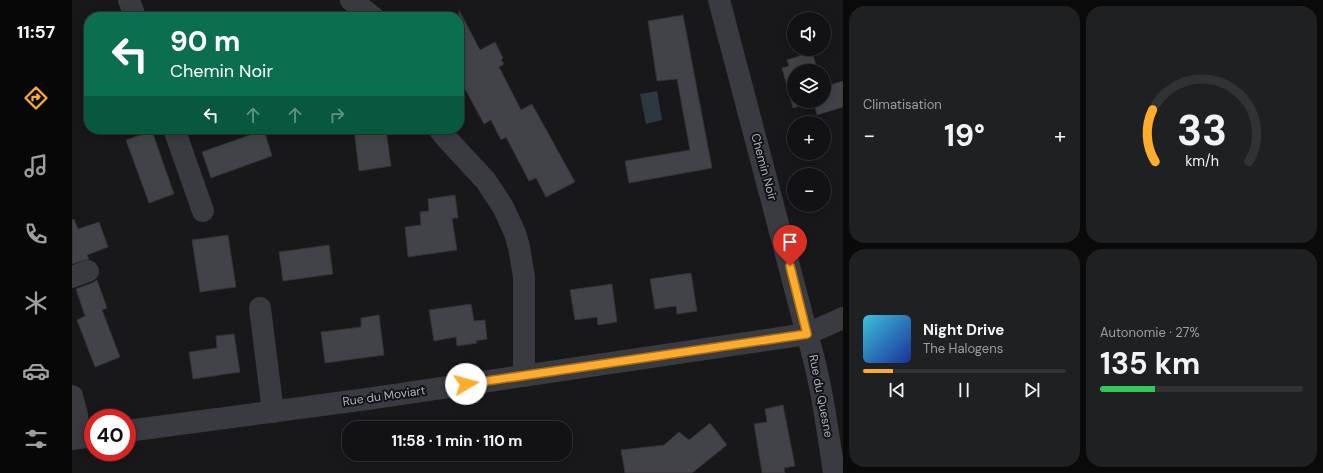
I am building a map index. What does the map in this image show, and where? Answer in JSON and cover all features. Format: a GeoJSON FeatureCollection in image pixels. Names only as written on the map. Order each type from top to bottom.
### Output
{"type":"FeatureCollection","features":[{"type":"Feature","properties":{"kind":"street"},"geometry":{"type":"LineString","coordinates":[[129,0],[133,12]]}},
{"type":"Feature","properties":{"kind":"street"},"geometry":{"type":"LineString","coordinates":[[351,0],[367,12]]}},
{"type":"Feature","properties":{"kind":"street","name":"Chemin Noir"},"geometry":{"type":"LineString","coordinates":[[720,0],[807,334]]}},
{"type":"Feature","properties":{"kind":"street"},"geometry":{"type":"LineString","coordinates":[[176,134],[203,211]]}},
{"type":"Feature","properties":{"kind":"street"},"geometry":{"type":"LineString","coordinates":[[444,134],[486,181],[503,207],[515,234],[519,247],[524,277],[524,376]]}},
{"type":"Feature","properties":{"kind":"street"},"geometry":{"type":"LineString","coordinates":[[260,308],[273,412]]}},
{"type":"Feature","properties":{"kind":"street"},"geometry":{"type":"LineString","coordinates":[[807,334],[843,318]]}},
{"type":"Feature","properties":{"kind":"street","name":"Rue du Moviart"},"geometry":{"type":"LineString","coordinates":[[136,430],[273,412],[807,334]]}},
{"type":"Feature","properties":{"kind":"street","name":"Rue du Quesne"},"geometry":{"type":"LineString","coordinates":[[807,334],[822,389],[834,473]]}},
{"type":"Feature","properties":{"kind":"street"},"geometry":{"type":"LineString","coordinates":[[72,396],[81,437]]}},
{"type":"Feature","properties":{"kind":"shaded area"},"geometry":{"type":"Polygon","coordinates":[[[657,91],[662,120],[646,124],[640,94],[657,91]]]}},
{"type":"Feature","properties":{"kind":"building"},"geometry":{"type":"Polygon","coordinates":[[[683,15],[712,168],[629,183],[625,161],[690,150],[677,79],[657,81],[648,21],[683,15]]]}},
{"type":"Feature","properties":{"kind":"building"},"geometry":{"type":"Polygon","coordinates":[[[464,20],[480,50],[495,42],[503,58],[501,60],[504,64],[499,67],[521,110],[532,104],[575,182],[546,197],[536,178],[529,181],[506,137],[501,140],[491,120],[484,124],[464,87],[464,20]]]}},
{"type":"Feature","properties":{"kind":"building"},"geometry":{"type":"Polygon","coordinates":[[[800,56],[813,56],[816,64],[788,64],[787,60],[800,56]]]}},
{"type":"Feature","properties":{"kind":"building"},"geometry":{"type":"Polygon","coordinates":[[[787,67],[787,86],[782,68],[787,67]]]}},
{"type":"Feature","properties":{"kind":"building"},"geometry":{"type":"Polygon","coordinates":[[[843,81],[843,107],[817,115],[815,108],[831,108],[831,85],[843,81]]]}},
{"type":"Feature","properties":{"kind":"building"},"geometry":{"type":"Polygon","coordinates":[[[143,134],[153,134],[174,194],[149,203],[126,140],[143,134]]]}},
{"type":"Feature","properties":{"kind":"building"},"geometry":{"type":"Polygon","coordinates":[[[253,134],[265,134],[272,156],[211,178],[202,152],[253,134]]]}},
{"type":"Feature","properties":{"kind":"building"},"geometry":{"type":"Polygon","coordinates":[[[355,134],[387,134],[391,166],[359,171],[355,134]]]}},
{"type":"Feature","properties":{"kind":"building"},"geometry":{"type":"Polygon","coordinates":[[[455,195],[458,218],[452,218],[457,250],[408,257],[405,227],[421,225],[420,212],[429,211],[428,199],[455,195]]]}},
{"type":"Feature","properties":{"kind":"building"},"geometry":{"type":"Polygon","coordinates":[[[74,219],[78,229],[99,222],[108,247],[87,255],[89,259],[72,264],[72,220],[74,219]]]}},
{"type":"Feature","properties":{"kind":"building"},"geometry":{"type":"Polygon","coordinates":[[[228,235],[236,287],[200,292],[192,240],[228,235]]]}},
{"type":"Feature","properties":{"kind":"building"},"geometry":{"type":"Polygon","coordinates":[[[329,245],[333,274],[283,281],[279,252],[329,245]]]}},
{"type":"Feature","properties":{"kind":"building"},"geometry":{"type":"Polygon","coordinates":[[[691,273],[697,311],[677,314],[676,306],[655,309],[650,279],[691,273]]]}},
{"type":"Feature","properties":{"kind":"building"},"geometry":{"type":"Polygon","coordinates":[[[97,280],[107,308],[102,310],[120,357],[95,367],[77,320],[85,316],[76,289],[97,280]]]}},
{"type":"Feature","properties":{"kind":"building"},"geometry":{"type":"Polygon","coordinates":[[[612,284],[617,322],[598,325],[597,317],[575,320],[570,290],[612,284]]]}},
{"type":"Feature","properties":{"kind":"building"},"geometry":{"type":"Polygon","coordinates":[[[471,304],[474,321],[485,320],[487,339],[476,341],[477,343],[457,346],[456,337],[434,341],[429,310],[471,304]]]}},
{"type":"Feature","properties":{"kind":"building"},"geometry":{"type":"Polygon","coordinates":[[[379,315],[384,355],[325,363],[321,332],[361,327],[361,318],[379,315]]]}},
{"type":"Feature","properties":{"kind":"building"},"geometry":{"type":"Polygon","coordinates":[[[234,334],[240,372],[193,379],[189,352],[217,348],[216,336],[234,334]]]}},
{"type":"Feature","properties":{"kind":"building"},"geometry":{"type":"Polygon","coordinates":[[[783,405],[795,466],[784,468],[785,473],[762,473],[754,424],[767,422],[765,409],[783,405]]]}},
{"type":"Feature","properties":{"kind":"building"},"geometry":{"type":"Polygon","coordinates":[[[710,423],[727,445],[692,473],[625,473],[621,450],[664,445],[679,432],[689,440],[710,423]]]}},
{"type":"Feature","properties":{"kind":"route"},"geometry":{"type":"LineString","coordinates":[[466,384],[807,334],[790,266]]}}]}
